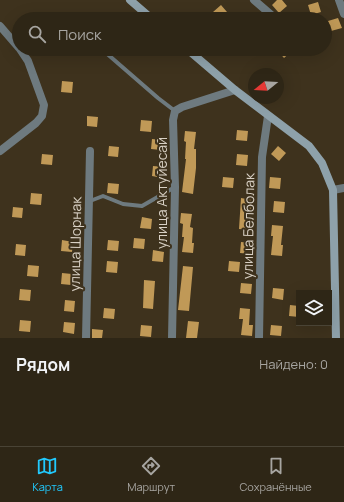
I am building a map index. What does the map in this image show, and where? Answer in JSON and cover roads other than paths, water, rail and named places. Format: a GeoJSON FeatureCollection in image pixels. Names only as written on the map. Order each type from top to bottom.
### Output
{"type":"FeatureCollection","features":[{"type":"Feature","properties":{"kind":"street"},"geometry":{"type":"LineString","coordinates":[[130,0],[144,12]]}},
{"type":"Feature","properties":{"kind":"street"},"geometry":{"type":"LineString","coordinates":[[254,0],[268,12]]}},
{"type":"Feature","properties":{"kind":"street"},"geometry":{"type":"LineString","coordinates":[[339,0],[344,14]]}},
{"type":"Feature","properties":{"kind":"street"},"geometry":{"type":"LineString","coordinates":[[0,26],[12,40]]}},
{"type":"Feature","properties":{"kind":"street"},"geometry":{"type":"LineString","coordinates":[[0,151],[36,123],[42,116],[44,105],[28,61],[25,56]]}},
{"type":"Feature","properties":{"kind":"street"},"geometry":{"type":"LineString","coordinates":[[195,56],[235,90],[309,146],[322,163],[334,190],[336,338]]}},
{"type":"Feature","properties":{"kind":"street"},"geometry":{"type":"LineString","coordinates":[[175,111],[182,107],[235,90]]}},
{"type":"Feature","properties":{"kind":"street","name":"улица Актуйесай"},"geometry":{"type":"LineString","coordinates":[[172,338],[175,187],[173,120],[175,111]]}},
{"type":"Feature","properties":{"kind":"street","name":"улица Белболак"},"geometry":{"type":"LineString","coordinates":[[260,338],[262,157],[268,116]]}},
{"type":"Feature","properties":{"kind":"street","name":"улица Шорнак"},"geometry":{"type":"LineString","coordinates":[[86,338],[90,151]]}},
{"type":"Feature","properties":{"kind":"street"},"geometry":{"type":"LineString","coordinates":[[334,190],[344,188]]}},
{"type":"Feature","properties":{"kind":"lane"},"geometry":{"type":"LineString","coordinates":[[110,56],[175,111]]}},
{"type":"Feature","properties":{"kind":"lane"},"geometry":{"type":"LineString","coordinates":[[89,201],[103,196],[123,204],[142,206],[175,187]]}}]}
